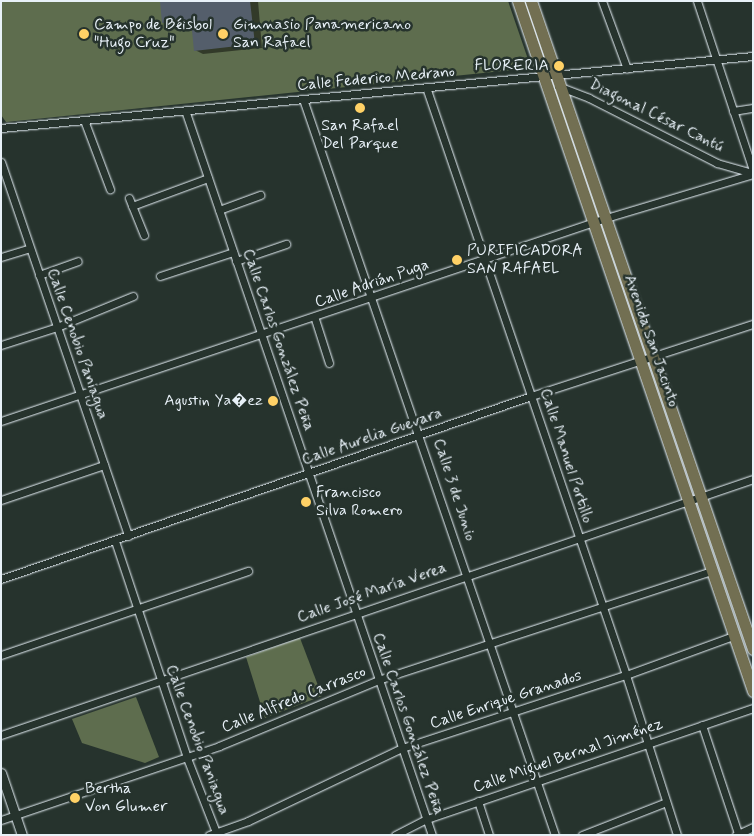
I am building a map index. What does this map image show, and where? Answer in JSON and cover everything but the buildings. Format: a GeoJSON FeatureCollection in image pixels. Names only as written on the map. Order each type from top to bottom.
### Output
{"type":"FeatureCollection","features":[{"type":"Feature","properties":{"kind":"main road","name":"Avenida San Jacinto"},"geometry":{"type":"LineString","coordinates":[[518,1],[753,692]]}},
{"type":"Feature","properties":{"kind":"main road","name":"Avenida San Jacinto"},"geometry":{"type":"LineString","coordinates":[[530,1],[753,649]]}},
{"type":"Feature","properties":{"kind":"street"},"geometry":{"type":"LineString","coordinates":[[602,1],[627,69]]}},
{"type":"Feature","properties":{"kind":"street"},"geometry":{"type":"LineString","coordinates":[[697,1],[753,173]]}},
{"type":"Feature","properties":{"kind":"street","name":"Calle Federico Medrano"},"geometry":{"type":"LineString","coordinates":[[2,126],[84,120],[426,87],[546,83],[627,69],[753,56]]}},
{"type":"Feature","properties":{"kind":"street","name":"Diagonal César Cantú"},"geometry":{"type":"LineString","coordinates":[[558,81],[717,163],[753,173]]}},
{"type":"Feature","properties":{"kind":"street","name":"Calle Manuel Portillo"},"geometry":{"type":"LineString","coordinates":[[426,87],[649,743],[677,835]]}},
{"type":"Feature","properties":{"kind":"street","name":"Calle 3 de Junio"},"geometry":{"type":"LineString","coordinates":[[304,99],[421,435],[555,835]]}},
{"type":"Feature","properties":{"kind":"street"},"geometry":{"type":"LineString","coordinates":[[733,111],[753,108]]}},
{"type":"Feature","properties":{"kind":"street","name":"Calle Carlos González Peña"},"geometry":{"type":"LineString","coordinates":[[185,110],[261,337],[310,474],[354,613],[432,835]]}},
{"type":"Feature","properties":{"kind":"street"},"geometry":{"type":"LineString","coordinates":[[84,120],[110,190]]}},
{"type":"Feature","properties":{"kind":"street","name":"Calle Cenobio Paniagua"},"geometry":{"type":"LineString","coordinates":[[1,162],[128,536]]}},
{"type":"Feature","properties":{"kind":"street","name":"Calle Adrián Puga"},"geometry":{"type":"LineString","coordinates":[[1,421],[261,337],[593,222],[753,173]]}},
{"type":"Feature","properties":{"kind":"street"},"geometry":{"type":"LineString","coordinates":[[132,206],[208,178]]}},
{"type":"Feature","properties":{"kind":"street"},"geometry":{"type":"LineString","coordinates":[[219,210],[260,195]]}},
{"type":"Feature","properties":{"kind":"street"},"geometry":{"type":"LineString","coordinates":[[129,198],[144,235]]}},
{"type":"Feature","properties":{"kind":"street"},"geometry":{"type":"LineString","coordinates":[[236,262],[286,244]]}},
{"type":"Feature","properties":{"kind":"street"},"geometry":{"type":"LineString","coordinates":[[1,258],[30,248]]}},
{"type":"Feature","properties":{"kind":"street"},"geometry":{"type":"LineString","coordinates":[[160,276],[233,252]]}},
{"type":"Feature","properties":{"kind":"street"},"geometry":{"type":"LineString","coordinates":[[39,275],[78,261]]}},
{"type":"Feature","properties":{"kind":"street"},"geometry":{"type":"LineString","coordinates":[[1,345],[57,327],[133,296]]}},
{"type":"Feature","properties":{"kind":"street"},"geometry":{"type":"LineString","coordinates":[[315,318],[329,363]]}},
{"type":"Feature","properties":{"kind":"street","name":"Calle Aurelia Guevara"},"geometry":{"type":"LineString","coordinates":[[1,579],[532,396],[753,324]]}},
{"type":"Feature","properties":{"kind":"street"},"geometry":{"type":"LineString","coordinates":[[1,500],[104,465]]}},
{"type":"Feature","properties":{"kind":"street","name":"Calle José María Verea"},"geometry":{"type":"LineString","coordinates":[[1,735],[354,613],[753,479]]}},
{"type":"Feature","properties":{"kind":"street","name":"Calle Cenobio Paniagua"},"geometry":{"type":"LineString","coordinates":[[115,540],[214,834]]}},
{"type":"Feature","properties":{"kind":"street"},"geometry":{"type":"LineString","coordinates":[[1,655],[248,571]]}},
{"type":"Feature","properties":{"kind":"street","name":"Calle Alfredo Carrasco"},"geometry":{"type":"LineString","coordinates":[[1,820],[187,758],[378,680],[711,571]]}},
{"type":"Feature","properties":{"kind":"street","name":"Calle Enrique Granados"},"geometry":{"type":"LineString","coordinates":[[214,834],[248,821],[402,748],[626,675],[733,636]]}},
{"type":"Feature","properties":{"kind":"street","name":"Calle Miguel Bernal Jiménez"},"geometry":{"type":"LineString","coordinates":[[395,835],[427,818],[753,708]]}},
{"type":"Feature","properties":{"kind":"street"},"geometry":{"type":"LineString","coordinates":[[702,725],[737,834],[753,827]]}},
{"type":"Feature","properties":{"kind":"street"},"geometry":{"type":"LineString","coordinates":[[1,773],[22,835]]}},
{"type":"Feature","properties":{"kind":"street"},"geometry":{"type":"LineString","coordinates":[[478,801],[489,835]]}},
{"type":"Feature","properties":{"kind":"street"},"geometry":{"type":"LineString","coordinates":[[582,835],[666,802]]}},
{"type":"Feature","properties":{"kind":"green space"},"geometry":{"type":"Polygon","coordinates":[[[1,1],[508,1],[531,68],[6,122],[1,115],[1,1]]]}},
{"type":"Feature","properties":{"kind":"green space"},"geometry":{"type":"Polygon","coordinates":[[[300,638],[322,696],[265,718],[246,657],[300,638]]]}},
{"type":"Feature","properties":{"kind":"green space"},"geometry":{"type":"Polygon","coordinates":[[[136,697],[159,757],[145,763],[82,743],[72,719],[136,697]]]}},
{"type":"Feature","properties":{"kind":"place","name":"Campo de Béisbol \"Hugo Cruz\""},"geometry":{"type":"Point","coordinates":[84,34]}},
{"type":"Feature","properties":{"kind":"place","name":"Gimnasio Panamericano San Rafael"},"geometry":{"type":"Point","coordinates":[223,34]}},
{"type":"Feature","properties":{"kind":"place","name":"FLORERIA"},"geometry":{"type":"Point","coordinates":[559,66]}},
{"type":"Feature","properties":{"kind":"place","name":"San Rafael Del Parque"},"geometry":{"type":"Point","coordinates":[360,108]}},
{"type":"Feature","properties":{"kind":"place","name":"PURIFICADORA SAN RAFAEL"},"geometry":{"type":"Point","coordinates":[457,260]}},
{"type":"Feature","properties":{"kind":"place","name":"Agustin Ya�ez"},"geometry":{"type":"Point","coordinates":[273,401]}},
{"type":"Feature","properties":{"kind":"place","name":"Francisco Silva Romero"},"geometry":{"type":"Point","coordinates":[306,502]}},
{"type":"Feature","properties":{"kind":"place","name":"Bertha Von Glumer"},"geometry":{"type":"Point","coordinates":[75,798]}}]}
